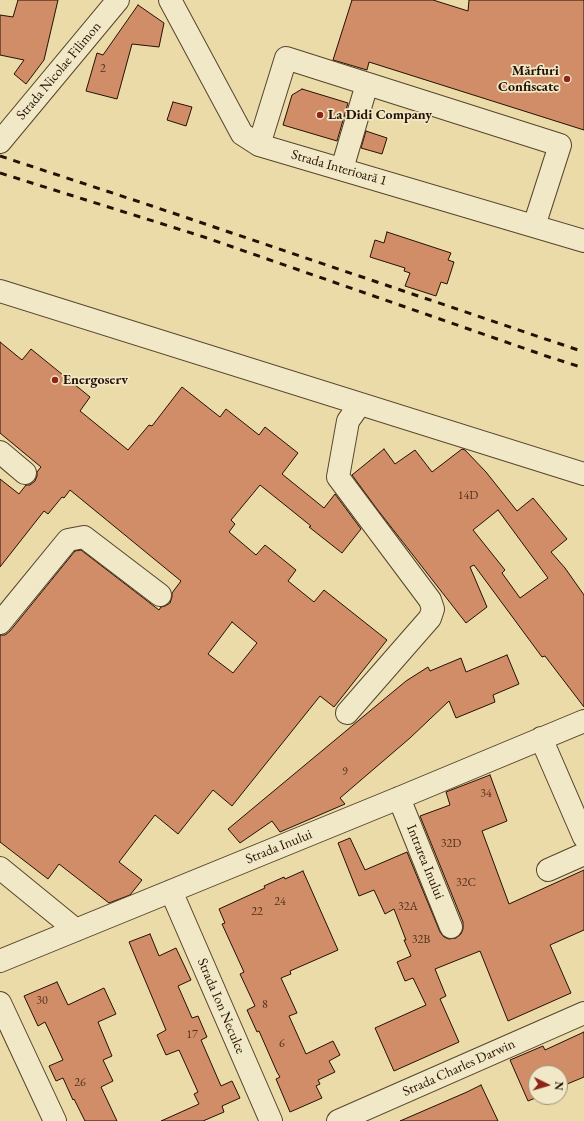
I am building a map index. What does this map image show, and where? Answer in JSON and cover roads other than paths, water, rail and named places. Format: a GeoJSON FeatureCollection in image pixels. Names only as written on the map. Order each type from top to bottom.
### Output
{"type":"FeatureCollection","features":[{"type":"Feature","properties":{"kind":"street","name":"Strada Nicolae Filimon"},"geometry":{"type":"LineString","coordinates":[[2,132],[118,0]]}},
{"type":"Feature","properties":{"kind":"street","name":"Strada Interioară 1"},"geometry":{"type":"LineString","coordinates":[[170,0],[242,134],[259,145],[584,241]]}},
{"type":"Feature","properties":{"kind":"street"},"geometry":{"type":"LineString","coordinates":[[259,145],[286,58],[560,145],[534,226]]}},
{"type":"Feature","properties":{"kind":"street"},"geometry":{"type":"LineString","coordinates":[[342,169],[367,84]]}},
{"type":"Feature","properties":{"kind":"street"},"geometry":{"type":"LineString","coordinates":[[0,291],[584,474]]}},
{"type":"Feature","properties":{"kind":"street"},"geometry":{"type":"LineString","coordinates":[[348,713],[430,618],[433,609],[430,600],[338,478],[348,421],[360,404]]}},
{"type":"Feature","properties":{"kind":"street"},"geometry":{"type":"LineString","coordinates":[[0,452],[25,473]]}},
{"type":"Feature","properties":{"kind":"street"},"geometry":{"type":"LineString","coordinates":[[0,623],[68,540],[84,537],[160,596]]}},
{"type":"Feature","properties":{"kind":"street","name":"Strada Inului"},"geometry":{"type":"LineString","coordinates":[[0,962],[399,798],[584,720]]}},
{"type":"Feature","properties":{"kind":"street"},"geometry":{"type":"LineString","coordinates":[[549,735],[584,837]]}},
{"type":"Feature","properties":{"kind":"street","name":"Intrarea Inului"},"geometry":{"type":"LineString","coordinates":[[399,798],[451,927]]}},
{"type":"Feature","properties":{"kind":"street"},"geometry":{"type":"LineString","coordinates":[[548,870],[584,854]]}},
{"type":"Feature","properties":{"kind":"street"},"geometry":{"type":"LineString","coordinates":[[0,868],[76,930]]}},
{"type":"Feature","properties":{"kind":"street","name":"Strada Ion Neculce"},"geometry":{"type":"LineString","coordinates":[[171,891],[271,1121]]}},
{"type":"Feature","properties":{"kind":"street"},"geometry":{"type":"LineString","coordinates":[[0,1003],[55,1121]]}},
{"type":"Feature","properties":{"kind":"street","name":"Strada Charles Darwin"},"geometry":{"type":"LineString","coordinates":[[338,1121],[582,1014]]}},
{"type":"Feature","properties":{"kind":"railway"},"geometry":{"type":"LineString","coordinates":[[0,156],[584,352]]}},
{"type":"Feature","properties":{"kind":"railway"},"geometry":{"type":"LineString","coordinates":[[0,173],[204,237],[584,368]]}},
{"type":"Feature","properties":{"kind":"place","name":"Mărfuri Confiscate"},"geometry":{"type":"Point","coordinates":[567,79]}},
{"type":"Feature","properties":{"kind":"place","name":"La Didi Company"},"geometry":{"type":"Point","coordinates":[320,115]}},
{"type":"Feature","properties":{"kind":"place","name":"Energoserv"},"geometry":{"type":"Point","coordinates":[55,380]}}]}
